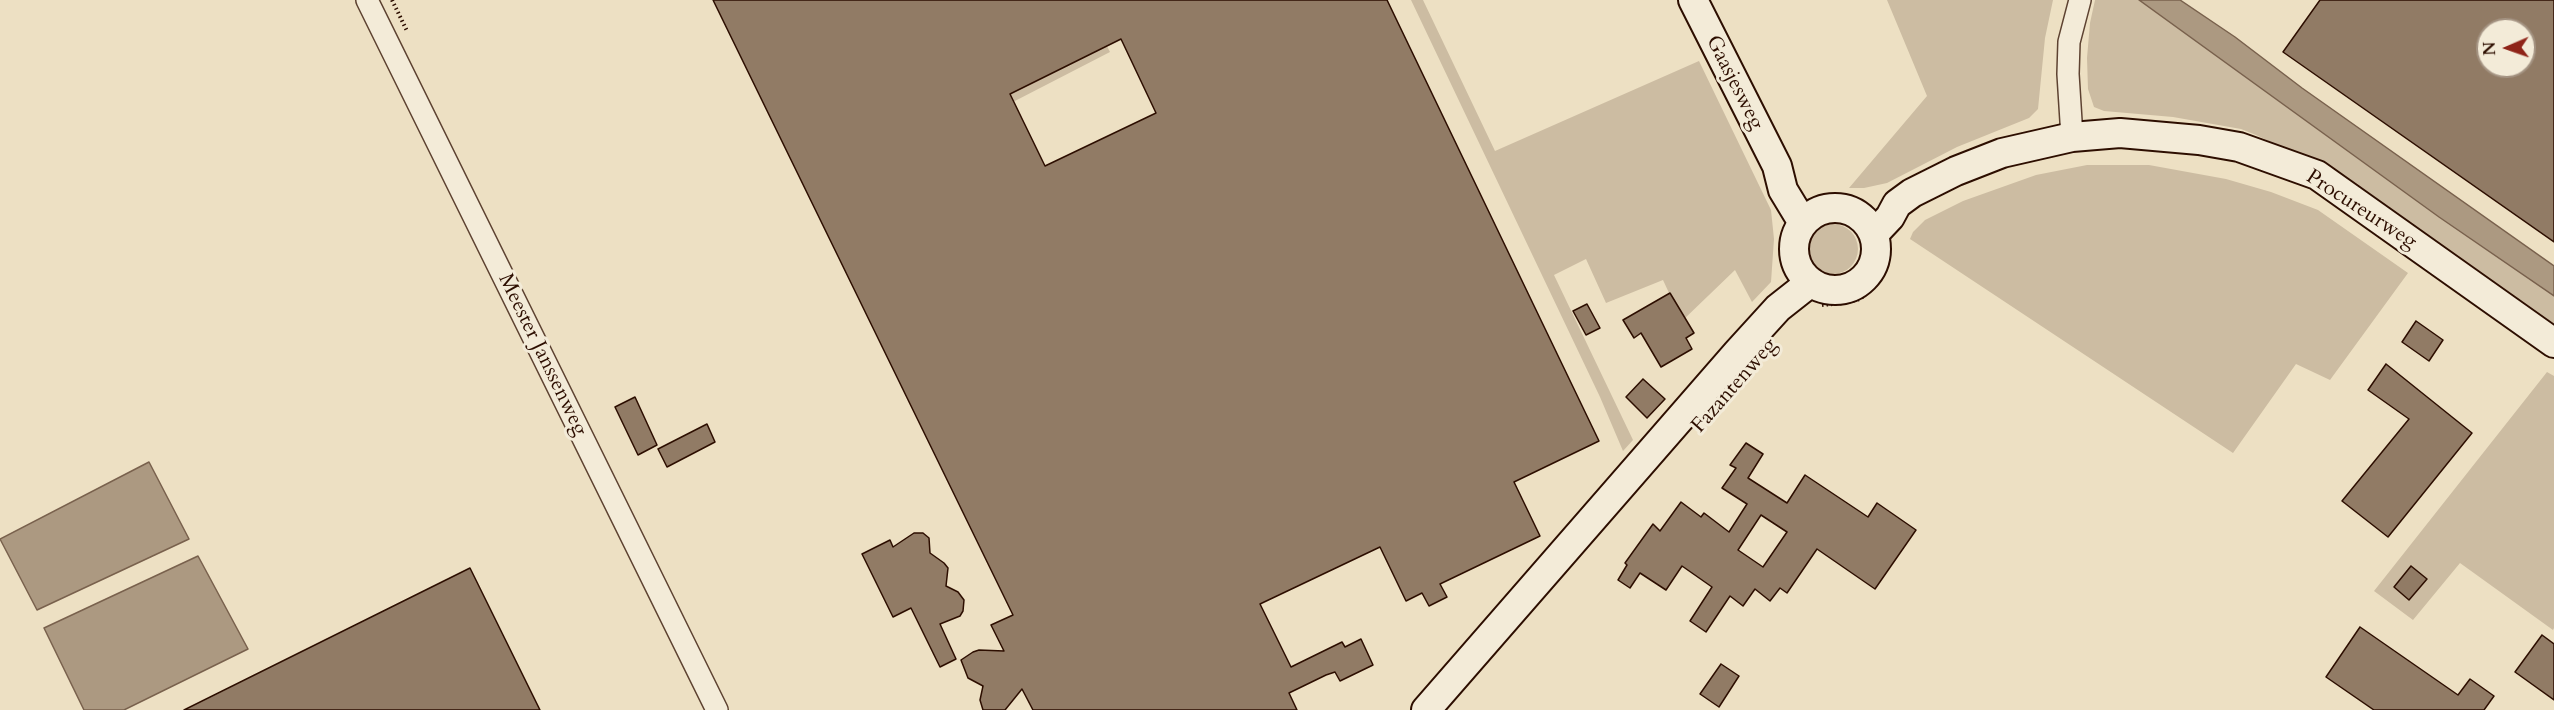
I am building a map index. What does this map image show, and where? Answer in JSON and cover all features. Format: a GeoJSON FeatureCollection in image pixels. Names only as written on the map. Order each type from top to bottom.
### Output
{"type":"FeatureCollection","features":[{"type":"Feature","properties":{"kind":"main road","name":"Gaasjesweg"},"geometry":{"type":"LineString","coordinates":[[1693,0],[1777,166],[1798,184],[1812,217]]}},
{"type":"Feature","properties":{"kind":"main road","name":"Procureurweg"},"geometry":{"type":"LineString","coordinates":[[2072,137],[2120,133],[2199,140],[2240,147],[2317,175],[2554,343]]}},
{"type":"Feature","properties":{"kind":"main road"},"geometry":{"type":"LineString","coordinates":[[1875,231],[1890,217],[1897,204],[1912,193],[1956,171],[2002,153],[2072,137]]}},
{"type":"Feature","properties":{"kind":"main road"},"geometry":{"type":"LineString","coordinates":[[1841,208],[1875,231],[1874,264],[1862,280],[1844,289],[1833,290],[1808,285],[1795,257],[1794,244],[1812,217],[1841,208]]}},
{"type":"Feature","properties":{"kind":"main road","name":"Fazantenweg"},"geometry":{"type":"LineString","coordinates":[[1426,710],[1778,308],[1785,287],[1808,285]]}},
{"type":"Feature","properties":{"kind":"street","name":"Meester Janssenweg"},"geometry":{"type":"LineString","coordinates":[[367,0],[717,710]]}},
{"type":"Feature","properties":{"kind":"street"},"geometry":{"type":"LineString","coordinates":[[2072,137],[2068,74],[2069,42],[2080,0]]}},
{"type":"Feature","properties":{"kind":"path"},"geometry":{"type":"LineString","coordinates":[[1808,285],[1843,303],[1860,298],[1877,284],[1888,261],[1875,231]]}},
{"type":"Feature","properties":{"kind":"shaded area"},"geometry":{"type":"Polygon","coordinates":[[[1083,0],[1110,52],[1011,103],[1004,87],[1083,0]]]}},
{"type":"Feature","properties":{"kind":"shaded area"},"geometry":{"type":"Polygon","coordinates":[[[1411,0],[1423,0],[1495,151],[1699,61],[1771,210],[1774,239],[1771,282],[1752,302],[1735,270],[1682,321],[1663,280],[1606,303],[1586,259],[1554,275],[1633,440],[1623,451],[1600,397],[1411,0]]]}},
{"type":"Feature","properties":{"kind":"shaded area"},"geometry":{"type":"Polygon","coordinates":[[[1887,0],[2053,0],[2045,38],[2038,109],[2029,118],[1957,147],[1887,183],[1864,188],[1849,188],[1927,96],[1887,0]]]}},
{"type":"Feature","properties":{"kind":"shaded area"},"geometry":{"type":"Polygon","coordinates":[[[2095,0],[2139,0],[2439,217],[2554,296],[2554,330],[2283,148],[2241,129],[2173,117],[2104,111],[2094,107],[2088,89],[2087,58],[2090,23],[2095,0]]]}},
{"type":"Feature","properties":{"kind":"shaded area"},"geometry":{"type":"Polygon","coordinates":[[[2139,0],[2180,0],[2235,37],[2302,88],[2554,266],[2554,296],[2439,217],[2139,0]]]}},
{"type":"Feature","properties":{"kind":"shaded area"},"geometry":{"type":"Polygon","coordinates":[[[2087,165],[2149,165],[2226,179],[2271,192],[2318,210],[2408,273],[2330,380],[2296,364],[2233,453],[1910,239],[1913,232],[1925,220],[1963,201],[2036,175],[2087,165]]]}},
{"type":"Feature","properties":{"kind":"shaded area"},"geometry":{"type":"Polygon","coordinates":[[[1828,224],[1838,224],[1851,231],[1858,244],[1858,254],[1851,267],[1838,274],[1828,274],[1819,270],[1812,263],[1808,254],[1808,244],[1812,235],[1819,228],[1828,224]]]}},
{"type":"Feature","properties":{"kind":"shaded area"},"geometry":{"type":"Polygon","coordinates":[[[2547,372],[2554,376],[2553,630],[2460,563],[2413,620],[2374,591],[2547,372]]]}},
{"type":"Feature","properties":{"kind":"shaded area"},"geometry":{"type":"Polygon","coordinates":[[[149,462],[189,539],[37,610],[0,539],[149,462]]]}},
{"type":"Feature","properties":{"kind":"shaded area"},"geometry":{"type":"Polygon","coordinates":[[[198,556],[248,649],[124,710],[84,710],[44,628],[198,556]]]}},
{"type":"Feature","properties":{"kind":"building"},"geometry":{"type":"Polygon","coordinates":[[[713,0],[1387,0],[1599,441],[1514,482],[1540,536],[1440,584],[1447,597],[1429,606],[1422,593],[1406,601],[1380,547],[1260,604],[1291,667],[1342,642],[1345,647],[1361,639],[1373,665],[1340,681],[1335,672],[1326,675],[1289,693],[1297,710],[1033,710],[1022,689],[1005,710],[983,710],[980,700],[983,686],[968,678],[961,660],[979,650],[1004,651],[991,625],[1013,615],[713,0]],[[1121,39],[1010,94],[1045,166],[1156,113],[1121,39]]]}},
{"type":"Feature","properties":{"kind":"building"},"geometry":{"type":"Polygon","coordinates":[[[2320,0],[2554,0],[2554,242],[2283,52],[2320,0]]]}},
{"type":"Feature","properties":{"kind":"building"},"geometry":{"type":"Polygon","coordinates":[[[1670,293],[1694,333],[1686,338],[1692,349],[1661,367],[1641,333],[1634,338],[1623,320],[1670,293]]]}},
{"type":"Feature","properties":{"kind":"building"},"geometry":{"type":"Polygon","coordinates":[[[1587,304],[1600,328],[1586,335],[1573,311],[1587,304]]]}},
{"type":"Feature","properties":{"kind":"building"},"geometry":{"type":"Polygon","coordinates":[[[2416,321],[2443,340],[2429,361],[2402,342],[2416,321]]]}},
{"type":"Feature","properties":{"kind":"building"},"geometry":{"type":"Polygon","coordinates":[[[2386,364],[2472,433],[2388,537],[2342,501],[2409,419],[2368,390],[2386,364]]]}},
{"type":"Feature","properties":{"kind":"building"},"geometry":{"type":"Polygon","coordinates":[[[1643,379],[1665,399],[1647,418],[1626,397],[1643,379]]]}},
{"type":"Feature","properties":{"kind":"building"},"geometry":{"type":"Polygon","coordinates":[[[635,397],[657,445],[638,455],[615,407],[635,397]]]}},
{"type":"Feature","properties":{"kind":"building"},"geometry":{"type":"Polygon","coordinates":[[[707,424],[715,442],[667,467],[658,449],[707,424]]]}},
{"type":"Feature","properties":{"kind":"building"},"geometry":{"type":"Polygon","coordinates":[[[1746,443],[1763,454],[1748,478],[1787,503],[1805,475],[1868,517],[1877,503],[1916,530],[1875,589],[1817,549],[1787,593],[1780,588],[1770,601],[1755,589],[1743,606],[1730,596],[1706,632],[1690,621],[1712,587],[1682,566],[1666,590],[1640,573],[1630,588],[1618,580],[1627,565],[1625,563],[1653,524],[1660,531],[1681,502],[1701,517],[1704,513],[1729,532],[1747,504],[1722,488],[1736,468],[1730,465],[1746,443]],[[1761,515],[1738,550],[1763,567],[1787,532],[1761,515]]]}},
{"type":"Feature","properties":{"kind":"building"},"geometry":{"type":"Polygon","coordinates":[[[914,533],[923,533],[929,538],[930,553],[948,568],[946,586],[958,592],[964,600],[960,616],[940,624],[956,659],[940,667],[911,608],[893,617],[862,554],[890,540],[893,547],[914,533]]]}},
{"type":"Feature","properties":{"kind":"building"},"geometry":{"type":"Polygon","coordinates":[[[2411,566],[2427,579],[2409,600],[2394,587],[2411,566]]]}},
{"type":"Feature","properties":{"kind":"building"},"geometry":{"type":"Polygon","coordinates":[[[470,568],[540,710],[184,710],[470,568]]]}},
{"type":"Feature","properties":{"kind":"building"},"geometry":{"type":"Polygon","coordinates":[[[2360,627],[2458,695],[2470,679],[2494,696],[2484,710],[2374,710],[2326,677],[2360,627]]]}},
{"type":"Feature","properties":{"kind":"building"},"geometry":{"type":"Polygon","coordinates":[[[2542,635],[2554,644],[2554,700],[2515,672],[2542,635]]]}},
{"type":"Feature","properties":{"kind":"building"},"geometry":{"type":"Polygon","coordinates":[[[1721,664],[1739,676],[1719,707],[1700,694],[1721,664]]]}}]}
